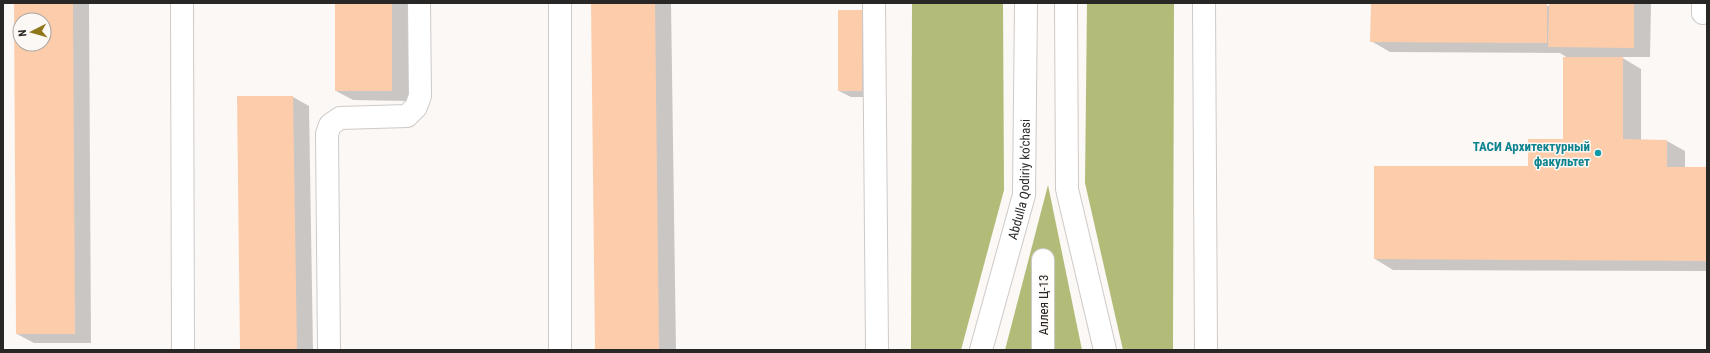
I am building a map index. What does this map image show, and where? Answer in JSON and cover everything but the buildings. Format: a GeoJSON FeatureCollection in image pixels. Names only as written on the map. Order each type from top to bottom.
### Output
{"type":"FeatureCollection","features":[{"type":"Feature","properties":{"kind":"main road"},"geometry":{"type":"LineString","coordinates":[[182,3],[183,350]]}},
{"type":"Feature","properties":{"kind":"main road"},"geometry":{"type":"LineString","coordinates":[[329,350],[327,134],[330,125],[340,118],[407,116],[416,107],[420,96],[419,3]]}},
{"type":"Feature","properties":{"kind":"main road"},"geometry":{"type":"LineString","coordinates":[[560,3],[560,350]]}},
{"type":"Feature","properties":{"kind":"main road"},"geometry":{"type":"LineString","coordinates":[[874,3],[877,350]]}},
{"type":"Feature","properties":{"kind":"main road","name":"Abdulla Qodiriy ko'chasi"},"geometry":{"type":"LineString","coordinates":[[981,350],[1024,195],[1026,3]]}},
{"type":"Feature","properties":{"kind":"main road"},"geometry":{"type":"LineString","coordinates":[[1066,3],[1067,189],[1105,350]]}},
{"type":"Feature","properties":{"kind":"main road"},"geometry":{"type":"LineString","coordinates":[[1204,3],[1206,350]]}},
{"type":"Feature","properties":{"kind":"main road","name":"Аллея Ц-13"},"geometry":{"type":"LineString","coordinates":[[1043,260],[1043,350]]}},
{"type":"Feature","properties":{"kind":"green space"},"geometry":{"type":"Polygon","coordinates":[[[912,3],[1003,3],[1004,190],[961,350],[911,350],[912,3]]]}},
{"type":"Feature","properties":{"kind":"green space"},"geometry":{"type":"Polygon","coordinates":[[[1087,3],[1174,3],[1173,350],[1123,350],[1085,183],[1087,3]]]}},
{"type":"Feature","properties":{"kind":"green space"},"geometry":{"type":"Polygon","coordinates":[[[1048,185],[1082,350],[1005,350],[1048,185]]]}},
{"type":"Feature","properties":{"kind":"place","name":"ТАСИ Архитектурный факультет"},"geometry":{"type":"Point","coordinates":[1598,153]}}]}
